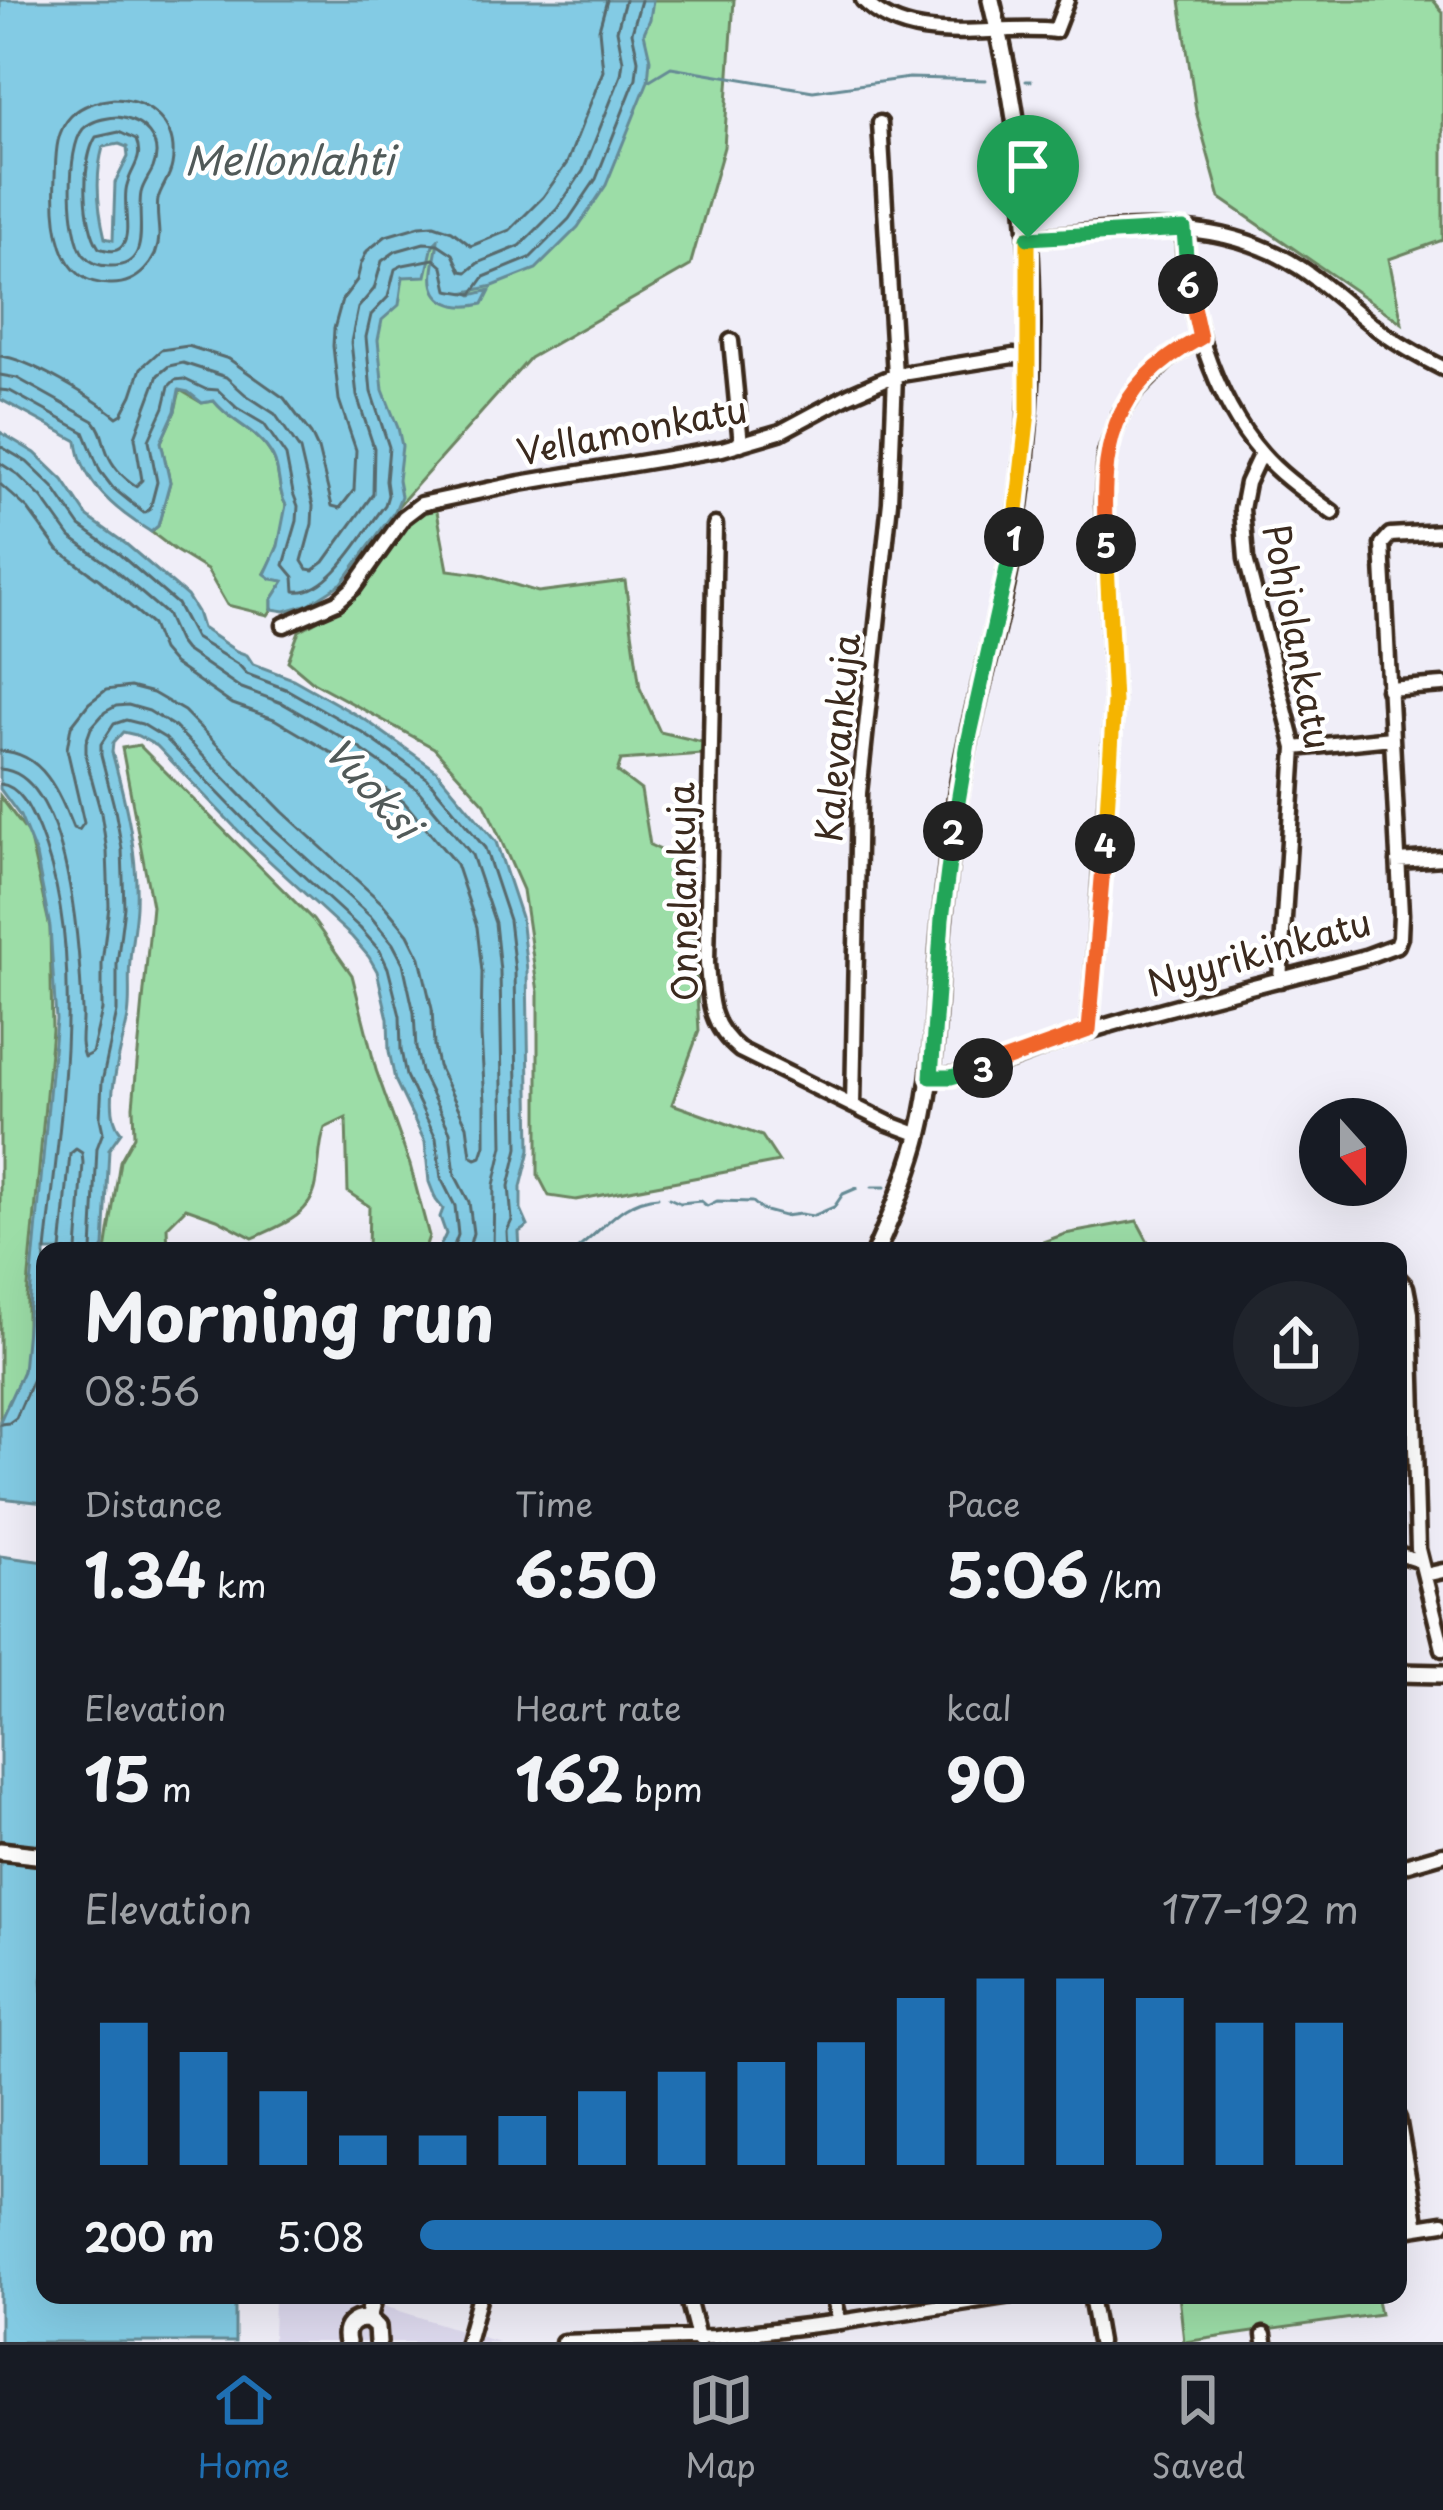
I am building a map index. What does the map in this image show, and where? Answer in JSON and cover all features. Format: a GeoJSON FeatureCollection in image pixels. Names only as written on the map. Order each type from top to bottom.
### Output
{"type":"FeatureCollection","features":[{"type":"Feature","properties":{"kind":"main road"},"geometry":{"type":"LineString","coordinates":[[879,1242],[920,1135],[931,1077],[942,919],[957,800],[1011,553],[1024,458],[1028,238],[1021,160],[991,0]]}},
{"type":"Feature","properties":{"kind":"main road"},"geometry":{"type":"LineString","coordinates":[[1407,1673],[1443,1674]]}},
{"type":"Feature","properties":{"kind":"main road"},"geometry":{"type":"LineString","coordinates":[[0,1851],[36,1855]]}},
{"type":"Feature","properties":{"kind":"main road"},"geometry":{"type":"LineString","coordinates":[[368,2320],[372,2304]]}},
{"type":"Feature","properties":{"kind":"main road"},"geometry":{"type":"LineString","coordinates":[[347,2342],[346,2330],[361,2319],[377,2326],[384,2341]]}},
{"type":"Feature","properties":{"kind":"street"},"geometry":{"type":"LineString","coordinates":[[862,0],[900,26],[1055,31],[1066,0]]}},
{"type":"Feature","properties":{"kind":"street","name":"Kalevankuja"},"geometry":{"type":"LineString","coordinates":[[853,1106],[860,793],[890,502],[895,375],[880,123]]}},
{"type":"Feature","properties":{"kind":"street"},"geometry":{"type":"LineString","coordinates":[[1184,229],[1185,262],[1200,338],[1230,408],[1261,453],[1333,513]]}},
{"type":"Feature","properties":{"kind":"street"},"geometry":{"type":"LineString","coordinates":[[1028,238],[1184,229],[1256,243],[1298,266],[1384,334],[1443,368]]}},
{"type":"Feature","properties":{"kind":"street"},"geometry":{"type":"LineString","coordinates":[[1089,1030],[1114,702],[1103,502],[1106,452],[1134,393],[1170,356],[1200,338]]}},
{"type":"Feature","properties":{"kind":"street"},"geometry":{"type":"LineString","coordinates":[[731,341],[741,444]]}},
{"type":"Feature","properties":{"kind":"street","name":"Vellamonkatu"},"geometry":{"type":"LineString","coordinates":[[284,625],[337,602],[404,517],[422,504],[741,444],[779,432],[895,375],[1029,357]]}},
{"type":"Feature","properties":{"kind":"street","name":"Pohjolankatu"},"geometry":{"type":"LineString","coordinates":[[1261,453],[1241,508],[1246,559],[1295,748],[1280,980]]}},
{"type":"Feature","properties":{"kind":"street","name":"Onnelankuja"},"geometry":{"type":"LineString","coordinates":[[715,525],[707,963],[711,1008],[726,1038],[740,1050],[920,1135]]}},
{"type":"Feature","properties":{"kind":"street"},"geometry":{"type":"LineString","coordinates":[[1443,532],[1390,535],[1382,544],[1398,860],[1443,858]]}},
{"type":"Feature","properties":{"kind":"street"},"geometry":{"type":"LineString","coordinates":[[1388,689],[1443,685]]}},
{"type":"Feature","properties":{"kind":"street"},"geometry":{"type":"LineString","coordinates":[[1295,748],[1390,738]]}},
{"type":"Feature","properties":{"kind":"street","name":"Nyyrikinkatu"},"geometry":{"type":"LineString","coordinates":[[931,1077],[951,1077],[1089,1030],[1388,950],[1400,937],[1398,860]]}},
{"type":"Feature","properties":{"kind":"street"},"geometry":{"type":"LineString","coordinates":[[1407,1293],[1422,1568],[1443,1649]]}},
{"type":"Feature","properties":{"kind":"street"},"geometry":{"type":"LineString","coordinates":[[1407,1559],[1422,1568],[1443,1571]]}},
{"type":"Feature","properties":{"kind":"street"},"geometry":{"type":"LineString","coordinates":[[1407,1864],[1443,1854]]}},
{"type":"Feature","properties":{"kind":"street"},"geometry":{"type":"LineString","coordinates":[[1407,2167],[1418,2227]]}},
{"type":"Feature","properties":{"kind":"street"},"geometry":{"type":"LineString","coordinates":[[1407,2229],[1443,2223]]}},
{"type":"Feature","properties":{"kind":"street"},"geometry":{"type":"LineString","coordinates":[[467,2342],[478,2304]]}},
{"type":"Feature","properties":{"kind":"street"},"geometry":{"type":"LineString","coordinates":[[690,2304],[698,2340]]}},
{"type":"Feature","properties":{"kind":"street"},"geometry":{"type":"LineString","coordinates":[[835,2304],[840,2322]]}},
{"type":"Feature","properties":{"kind":"street"},"geometry":{"type":"LineString","coordinates":[[562,2342],[698,2340],[938,2304]]}},
{"type":"Feature","properties":{"kind":"street"},"geometry":{"type":"LineString","coordinates":[[1093,2304],[1099,2342]]}},
{"type":"Feature","properties":{"kind":"shaded area"},"geometry":{"type":"Polygon","coordinates":[[[274,2304],[385,2304],[498,2342],[273,2342],[274,2304]]]}},
{"type":"Feature","properties":{"kind":"green space"},"geometry":{"type":"Polygon","coordinates":[[[651,0],[734,0],[724,147],[690,266],[530,358],[399,505],[369,348],[403,268],[439,228],[436,262],[651,0]]]}},
{"type":"Feature","properties":{"kind":"green space"},"geometry":{"type":"Polygon","coordinates":[[[1180,0],[1433,0],[1443,12],[1443,240],[1389,259],[1402,323],[1220,198],[1196,111],[1180,0]]]}},
{"type":"Feature","properties":{"kind":"green space"},"geometry":{"type":"Polygon","coordinates":[[[180,390],[202,403],[214,401],[260,439],[275,463],[286,505],[280,540],[265,573],[285,580],[268,615],[227,605],[207,570],[151,532],[158,526],[170,482],[161,442],[180,390]]]}},
{"type":"Feature","properties":{"kind":"green space"},"geometry":{"type":"Polygon","coordinates":[[[436,506],[448,570],[538,592],[625,581],[640,688],[660,732],[702,742],[701,754],[621,760],[617,772],[641,790],[650,845],[690,864],[699,1031],[672,1104],[762,1136],[779,1162],[576,1200],[549,1196],[538,1175],[538,992],[523,890],[485,804],[434,748],[313,682],[288,661],[299,631],[347,604],[409,518],[436,506]]]}},
{"type":"Feature","properties":{"kind":"green space"},"geometry":{"type":"Polygon","coordinates":[[[139,745],[313,920],[352,975],[376,1070],[410,1165],[427,1242],[368,1242],[369,1206],[348,1192],[346,1118],[325,1128],[313,1196],[283,1224],[253,1238],[186,1208],[167,1227],[168,1242],[107,1242],[120,1161],[134,1136],[152,906],[122,748],[139,745]]]}},
{"type":"Feature","properties":{"kind":"green space"},"geometry":{"type":"Polygon","coordinates":[[[0,796],[29,835],[50,928],[52,1030],[27,1298],[27,1359],[10,1411],[0,1426],[0,796]]]}},
{"type":"Feature","properties":{"kind":"green space"},"geometry":{"type":"Polygon","coordinates":[[[1137,1221],[1148,1242],[1043,1242],[1137,1221]]]}},
{"type":"Feature","properties":{"kind":"green space"},"geometry":{"type":"Polygon","coordinates":[[[1180,2304],[1378,2304],[1380,2314],[1184,2342],[1180,2304]]]}},
{"type":"Feature","properties":{"kind":"water","name":"Mellonlahti"},"geometry":{"type":"Polygon","coordinates":[[[0,0],[653,0],[644,33],[650,59],[648,81],[606,185],[578,227],[536,269],[467,292],[490,290],[483,304],[455,305],[435,291],[438,240],[426,276],[403,277],[399,305],[382,320],[378,340],[383,390],[402,446],[401,496],[342,583],[309,604],[285,611],[272,609],[284,581],[265,574],[278,546],[286,505],[275,463],[260,439],[214,401],[202,403],[179,390],[161,442],[170,482],[158,526],[151,532],[93,483],[77,441],[0,399],[0,0]],[[103,147],[101,158],[101,216],[105,238],[113,240],[115,183],[128,157],[127,147],[103,147]]]}},
{"type":"Feature","properties":{"kind":"water","name":"Vuoksi"},"geometry":{"type":"Polygon","coordinates":[[[0,432],[35,453],[63,480],[88,517],[187,596],[202,628],[247,655],[253,664],[293,679],[367,721],[436,770],[496,842],[521,917],[527,970],[530,1150],[521,1210],[528,1226],[519,1232],[520,1242],[442,1242],[443,1209],[429,1182],[425,1142],[395,1080],[388,1019],[369,957],[157,746],[123,732],[112,752],[130,828],[136,886],[129,1010],[113,1093],[115,1122],[121,1132],[109,1149],[104,1242],[36,1242],[36,1502],[0,1498],[0,1421],[23,1371],[56,1020],[50,927],[36,855],[20,816],[0,789],[0,432]]]}},
{"type":"Feature","properties":{"kind":"water"},"geometry":{"type":"Polygon","coordinates":[[[0,1556],[36,1561],[36,2304],[235,2304],[235,2342],[0,2342],[0,1556]]]}},
{"type":"Feature","properties":{"kind":"waterway"},"geometry":{"type":"LineString","coordinates":[[648,81],[671,67],[813,91],[909,78],[986,80]]}},
{"type":"Feature","properties":{"kind":"waterway"},"geometry":{"type":"LineString","coordinates":[[1026,81],[1031,81]]}},
{"type":"Feature","properties":{"kind":"waterway"},"geometry":{"type":"LineString","coordinates":[[872,1187],[885,1187]]}},
{"type":"Feature","properties":{"kind":"waterway"},"geometry":{"type":"LineString","coordinates":[[669,1198],[680,1203],[701,1201],[707,1206],[717,1201],[753,1202],[784,1216],[813,1216],[834,1207],[843,1194],[857,1188]]}},
{"type":"Feature","properties":{"kind":"waterway"},"geometry":{"type":"LineString","coordinates":[[585,1242],[624,1209],[658,1197]]}},
{"type":"Feature","properties":{"kind":"route"},"geometry":{"type":"LineString","coordinates":[[1184,229],[1185,262],[1200,338],[1170,356],[1134,393],[1106,452],[1103,502],[1114,702],[1089,1030],[986,1067],[931,1077],[942,919],[957,800],[1018,507],[1028,412],[1028,238],[1184,229]]}}]}
